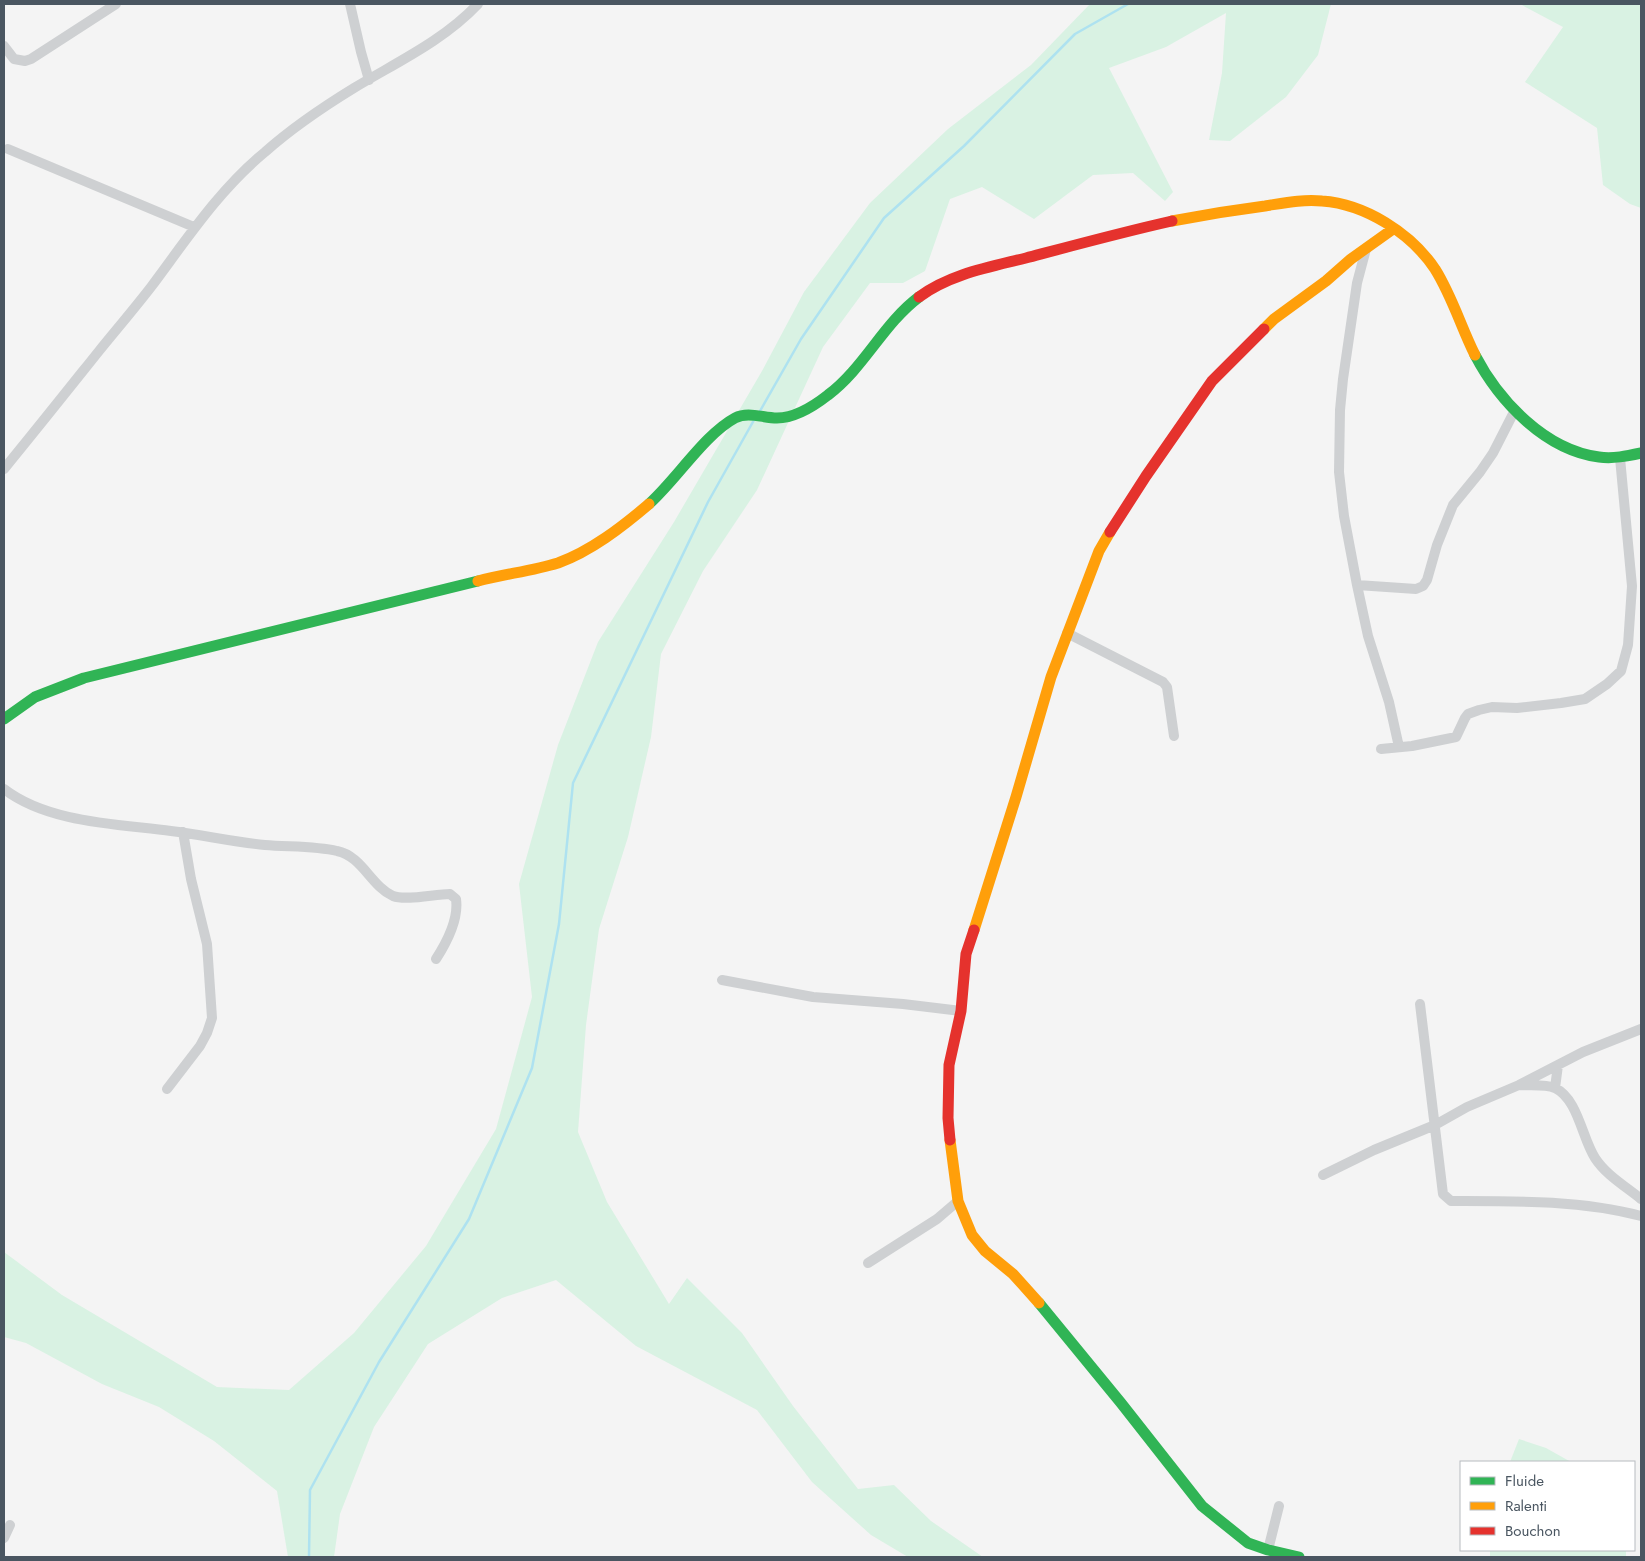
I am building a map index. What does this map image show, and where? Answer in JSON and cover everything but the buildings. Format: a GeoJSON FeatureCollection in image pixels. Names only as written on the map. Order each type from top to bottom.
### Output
{"type":"FeatureCollection","features":[{"type":"Feature","properties":{"kind":"street"},"geometry":{"type":"LineString","coordinates":[[4,46],[14,59],[25,61],[116,4]]}},
{"type":"Feature","properties":{"kind":"street"},"geometry":{"type":"LineString","coordinates":[[350,4],[360,52],[369,80]]}},
{"type":"Feature","properties":{"kind":"street"},"geometry":{"type":"LineString","coordinates":[[4,469],[70,390],[150,288],[194,227],[222,194],[265,151],[346,93],[424,47],[455,26],[478,4]]}},
{"type":"Feature","properties":{"kind":"street"},"geometry":{"type":"LineString","coordinates":[[8,149],[194,227]]}},
{"type":"Feature","properties":{"kind":"street"},"geometry":{"type":"LineString","coordinates":[[4,719],[32,698],[53,689],[102,674],[407,598],[548,566],[571,557],[603,538],[647,505],[717,432],[732,419],[746,414],[771,418],[789,417],[798,414],[825,398],[854,370],[877,340],[909,304],[940,284],[1048,252],[1170,221],[1224,211],[1302,201],[1331,202],[1365,214],[1393,229],[1417,248],[1434,267],[1482,367],[1516,410],[1542,432],[1561,445],[1578,453],[1598,457],[1620,458],[1641,454]]}},
{"type":"Feature","properties":{"kind":"street"},"geometry":{"type":"LineString","coordinates":[[1299,1557],[1268,1550],[1240,1538],[1202,1506],[1121,1403],[1036,1300],[1013,1274],[978,1243],[958,1201],[949,1139],[947,1103],[951,1055],[961,1011],[966,954],[1052,677],[1099,551],[1113,526],[1184,418],[1212,381],[1274,319],[1393,229]]}},
{"type":"Feature","properties":{"kind":"street"},"geometry":{"type":"LineString","coordinates":[[1366,249],[1358,282],[1343,379],[1339,428],[1339,472],[1344,516],[1368,636],[1389,702],[1399,747]]}},
{"type":"Feature","properties":{"kind":"street"},"geometry":{"type":"LineString","coordinates":[[1357,585],[1416,589],[1423,586],[1427,580],[1437,545],[1453,505],[1493,453],[1516,410]]}},
{"type":"Feature","properties":{"kind":"street"},"geometry":{"type":"LineString","coordinates":[[1381,749],[1456,737],[1468,714],[1478,710],[1492,707],[1517,708],[1585,698],[1599,690],[1621,671],[1628,645],[1632,586],[1620,458]]}},
{"type":"Feature","properties":{"kind":"street"},"geometry":{"type":"LineString","coordinates":[[1067,633],[1163,682],[1167,687],[1174,736]]}},
{"type":"Feature","properties":{"kind":"street"},"geometry":{"type":"LineString","coordinates":[[4,789],[13,797],[26,803],[74,819],[264,844],[338,851],[354,859],[381,887],[394,896],[450,894],[456,899],[455,915],[449,937],[436,959]]}},
{"type":"Feature","properties":{"kind":"street"},"geometry":{"type":"LineString","coordinates":[[166,1089],[200,1046],[212,1018],[207,944],[191,879],[183,832]]}},
{"type":"Feature","properties":{"kind":"street"},"geometry":{"type":"LineString","coordinates":[[722,980],[813,997],[903,1004],[961,1011]]}},
{"type":"Feature","properties":{"kind":"street"},"geometry":{"type":"LineString","coordinates":[[1420,1004],[1443,1194],[1450,1200],[1579,1206],[1641,1216]]}},
{"type":"Feature","properties":{"kind":"street"},"geometry":{"type":"LineString","coordinates":[[1323,1175],[1374,1150],[1435,1125],[1467,1107],[1519,1085],[1583,1052],[1641,1029]]}},
{"type":"Feature","properties":{"kind":"street"},"geometry":{"type":"LineString","coordinates":[[1555,1088],[1558,1065]]}},
{"type":"Feature","properties":{"kind":"street"},"geometry":{"type":"LineString","coordinates":[[1519,1085],[1555,1088],[1562,1094],[1576,1112],[1593,1155],[1599,1163],[1641,1199]]}},
{"type":"Feature","properties":{"kind":"street"},"geometry":{"type":"LineString","coordinates":[[868,1263],[937,1219],[958,1201]]}},
{"type":"Feature","properties":{"kind":"street"},"geometry":{"type":"LineString","coordinates":[[1268,1550],[1279,1506]]}},
{"type":"Feature","properties":{"kind":"street"},"geometry":{"type":"LineString","coordinates":[[4,1538],[10,1524]]}},
{"type":"Feature","properties":{"kind":"green space"},"geometry":{"type":"Polygon","coordinates":[[[1090,4],[1331,4],[1318,55],[1286,97],[1230,141],[1209,140],[1222,73],[1226,13],[1166,47],[1109,68],[1173,192],[1165,201],[1133,173],[1093,175],[1034,219],[982,187],[950,199],[925,271],[903,283],[870,283],[823,347],[757,490],[703,571],[661,654],[651,737],[628,837],[599,929],[586,1025],[578,1132],[607,1202],[669,1304],[687,1278],[742,1333],[793,1406],[858,1489],[894,1485],[931,1521],[983,1557],[908,1557],[871,1535],[812,1482],[757,1410],[636,1346],[556,1280],[502,1298],[428,1344],[374,1427],[340,1514],[334,1557],[288,1557],[277,1491],[214,1441],[159,1407],[102,1384],[26,1343],[4,1337],[4,1252],[62,1295],[217,1387],[289,1390],[354,1333],[426,1246],[496,1129],[532,997],[519,884],[558,745],[598,642],[674,522],[762,371],[804,292],[870,203],[948,129],[1031,65],[1090,4]]]}},
{"type":"Feature","properties":{"kind":"green space"},"geometry":{"type":"Polygon","coordinates":[[[1520,4],[1641,4],[1641,208],[1630,204],[1603,185],[1597,128],[1525,82],[1563,27],[1520,4]]]}},
{"type":"Feature","properties":{"kind":"green space"},"geometry":{"type":"Polygon","coordinates":[[[1519,1439],[1546,1448],[1569,1461],[1510,1461],[1519,1439]]]}},
{"type":"Feature","properties":{"kind":"green space"},"geometry":{"type":"Polygon","coordinates":[[[1490,1551],[1626,1551],[1626,1557],[1490,1557],[1490,1551]]]}},
{"type":"Feature","properties":{"kind":"waterway"},"geometry":{"type":"LineString","coordinates":[[760,411],[801,339],[884,218],[964,146],[1075,34],[1128,4]]}},
{"type":"Feature","properties":{"kind":"waterway"},"geometry":{"type":"LineString","coordinates":[[309,1557],[310,1490],[379,1362],[469,1219],[532,1068],[559,924],[573,783],[708,502],[754,420]]}},
{"type":"Feature","properties":{"kind":"traffic: fast"},"geometry":{"type":"LineString","coordinates":[[649,504],[702,446],[724,425],[735,418],[745,415],[777,418],[791,416],[811,407],[828,395],[841,384],[895,320],[919,297]]}},
{"type":"Feature","properties":{"kind":"traffic: fast"},"geometry":{"type":"LineString","coordinates":[[1475,355],[1485,372],[1511,406],[1542,434],[1560,445],[1604,458],[1641,453]]}},
{"type":"Feature","properties":{"kind":"traffic: fast"},"geometry":{"type":"LineString","coordinates":[[4,719],[35,697],[84,678],[478,581]]}},
{"type":"Feature","properties":{"kind":"traffic: fast"},"geometry":{"type":"LineString","coordinates":[[1039,1303],[1202,1506],[1248,1543],[1299,1557]]}},
{"type":"Feature","properties":{"kind":"traffic: slow"},"geometry":{"type":"LineString","coordinates":[[1172,221],[1308,201],[1338,203],[1370,214],[1400,232],[1425,256],[1435,269],[1475,355]]}},
{"type":"Feature","properties":{"kind":"traffic: slow"},"geometry":{"type":"LineString","coordinates":[[1264,329],[1274,319],[1326,281],[1351,259],[1393,229]]}},
{"type":"Feature","properties":{"kind":"traffic: slow"},"geometry":{"type":"LineString","coordinates":[[478,581],[548,566],[570,558],[606,538],[649,504]]}},
{"type":"Feature","properties":{"kind":"traffic: slow"},"geometry":{"type":"LineString","coordinates":[[974,930],[1051,677],[1099,551],[1110,532]]}},
{"type":"Feature","properties":{"kind":"traffic: slow"},"geometry":{"type":"LineString","coordinates":[[950,1140],[958,1201],[972,1235],[985,1251],[1013,1274],[1039,1303]]}},
{"type":"Feature","properties":{"kind":"traffic: jam"},"geometry":{"type":"LineString","coordinates":[[919,297],[944,282],[984,268],[1172,221]]}},
{"type":"Feature","properties":{"kind":"traffic: jam"},"geometry":{"type":"LineString","coordinates":[[1110,532],[1146,476],[1212,381],[1264,329]]}},
{"type":"Feature","properties":{"kind":"traffic: jam"},"geometry":{"type":"LineString","coordinates":[[950,1140],[948,1118],[949,1065],[961,1011],[966,954],[974,930]]}}]}
